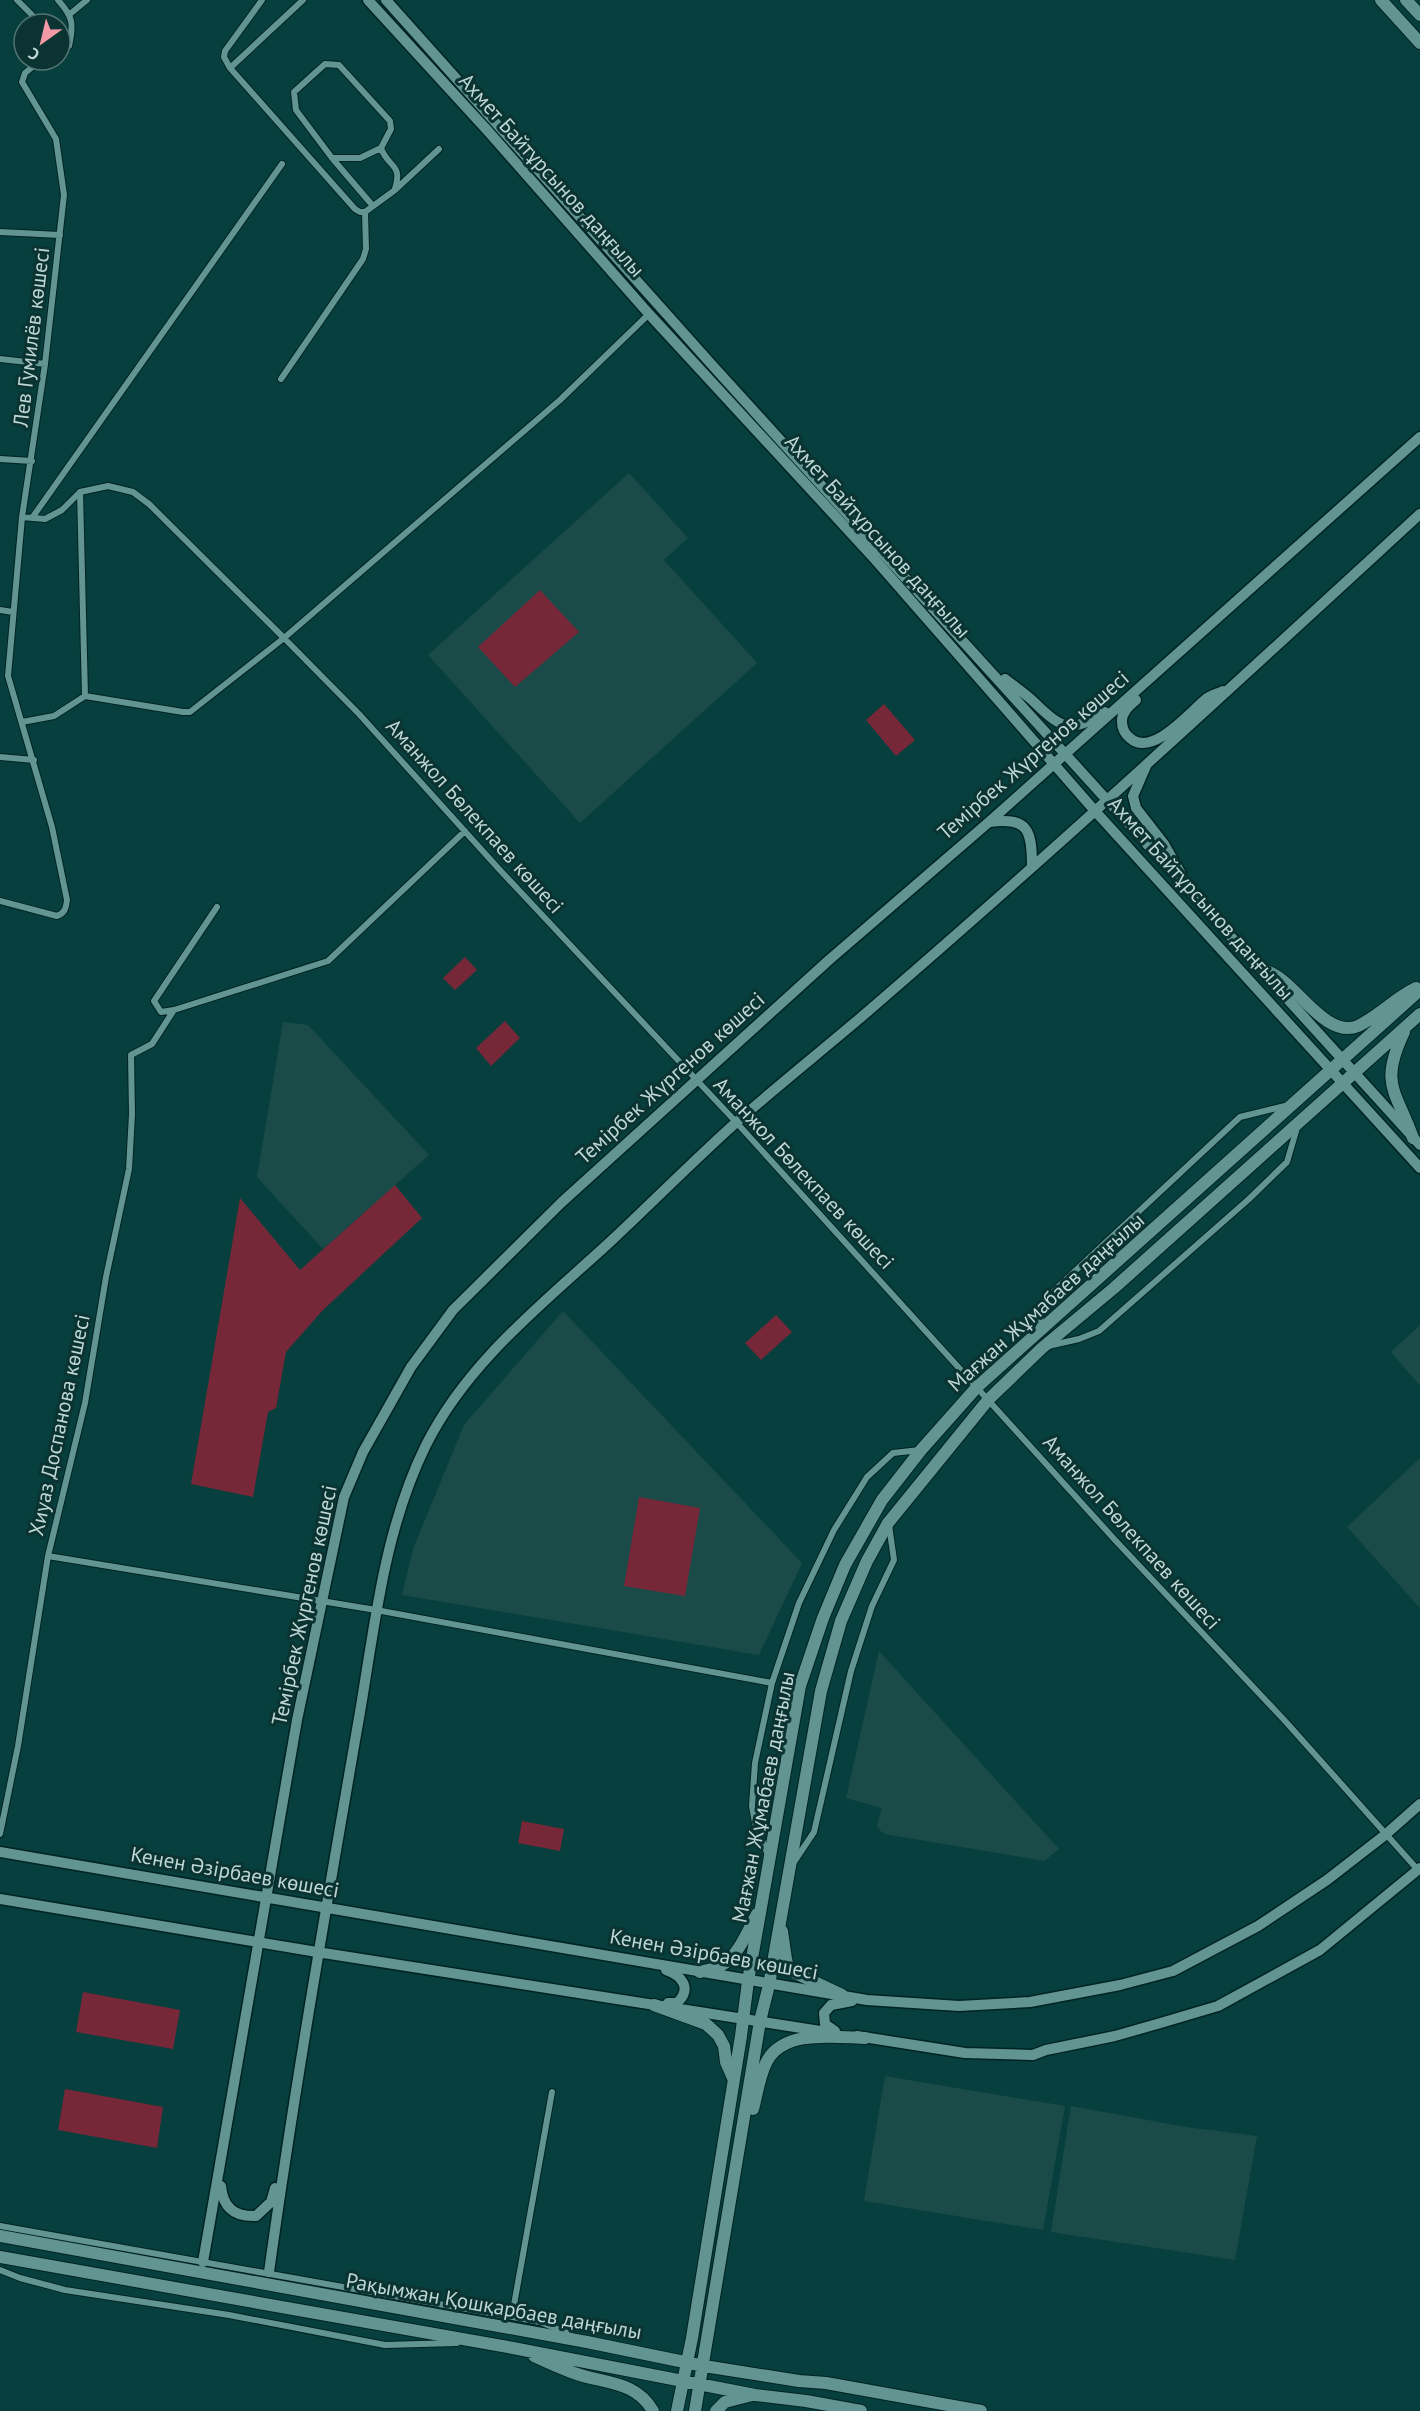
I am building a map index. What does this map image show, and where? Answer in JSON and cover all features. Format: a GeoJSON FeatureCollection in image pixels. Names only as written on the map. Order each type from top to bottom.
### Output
{"type":"FeatureCollection","features":[{"type":"Feature","properties":{"kind":"main road"},"geometry":{"type":"LineString","coordinates":[[1381,0],[1420,43]]}},
{"type":"Feature","properties":{"kind":"main road"},"geometry":{"type":"LineString","coordinates":[[1406,0],[1420,15]]}},
{"type":"Feature","properties":{"kind":"main road"},"geometry":{"type":"LineString","coordinates":[[1258,966],[1280,978],[1329,1023],[1342,1028],[1354,1028],[1368,1021],[1401,995],[1420,988]]}},
{"type":"Feature","properties":{"kind":"main road","name":"Мағжан Жұмабаев даңғылы"},"geometry":{"type":"LineString","coordinates":[[678,2406],[688,2362],[748,1981],[771,1862],[800,1686],[845,1565],[882,1500],[921,1450],[977,1387],[1420,988]]}},
{"type":"Feature","properties":{"kind":"main road","name":"Мағжан Жұмабаев даңғылы"},"geometry":{"type":"LineString","coordinates":[[696,2409],[760,2021],[769,1985],[821,1691],[841,1621],[867,1561],[888,1523],[988,1400],[1042,1348],[1114,1288],[1420,1014]]}},
{"type":"Feature","properties":{"kind":"main road"},"geometry":{"type":"LineString","coordinates":[[1407,1026],[1393,1056],[1390,1080],[1397,1102],[1417,1142]]}},
{"type":"Feature","properties":{"kind":"main road"},"geometry":{"type":"LineString","coordinates":[[785,1889],[782,1929],[789,1970],[842,1995]]}},
{"type":"Feature","properties":{"kind":"main road"},"geometry":{"type":"LineString","coordinates":[[700,1972],[721,1966],[737,1951],[762,1905]]}},
{"type":"Feature","properties":{"kind":"main road"},"geometry":{"type":"LineString","coordinates":[[652,2004],[706,2024],[718,2035],[724,2046],[726,2062],[734,2080]]}},
{"type":"Feature","properties":{"kind":"main road"},"geometry":{"type":"LineString","coordinates":[[738,2153],[766,2063],[778,2047],[809,2037],[866,2038]]}},
{"type":"Feature","properties":{"kind":"main road","name":"Рақымжан Қошқарбаев даңғылы"},"geometry":{"type":"LineString","coordinates":[[0,2236],[587,2342],[704,2366],[826,2383],[981,2411]]}},
{"type":"Feature","properties":{"kind":"main road","name":"Рақымжан Қошқарбаев даңғылы"},"geometry":{"type":"LineString","coordinates":[[0,2257],[701,2383]]}},
{"type":"Feature","properties":{"kind":"main road"},"geometry":{"type":"LineString","coordinates":[[513,2348],[575,2374],[614,2383],[642,2395],[653,2411]]}},
{"type":"Feature","properties":{"kind":"main road"},"geometry":{"type":"LineString","coordinates":[[701,2383],[861,2411]]}},
{"type":"Feature","properties":{"kind":"main road"},"geometry":{"type":"LineString","coordinates":[[716,2411],[725,2402],[755,2394]]}},
{"type":"Feature","properties":{"kind":"main road"},"geometry":{"type":"LineString","coordinates":[[678,2406],[686,2401],[696,2409]]}},
{"type":"Feature","properties":{"kind":"street"},"geometry":{"type":"LineString","coordinates":[[17,0],[28,12]]}},
{"type":"Feature","properties":{"kind":"street"},"geometry":{"type":"LineString","coordinates":[[58,0],[68,12]]}},
{"type":"Feature","properties":{"kind":"street"},"geometry":{"type":"LineString","coordinates":[[72,12],[87,0]]}},
{"type":"Feature","properties":{"kind":"street"},"geometry":{"type":"LineString","coordinates":[[262,0],[225,51],[224,57],[230,68],[355,209],[365,212]]}},
{"type":"Feature","properties":{"kind":"street"},"geometry":{"type":"LineString","coordinates":[[230,68],[303,0]]}},
{"type":"Feature","properties":{"kind":"street","name":"Ахмет Байтұрсынов даңғылы"},"geometry":{"type":"LineString","coordinates":[[368,0],[488,130],[649,314],[872,556],[1095,811],[1420,1168]]}},
{"type":"Feature","properties":{"kind":"street","name":"Ахмет Байтұрсынов даңғылы"},"geometry":{"type":"LineString","coordinates":[[386,0],[713,366],[1417,1142]]}},
{"type":"Feature","properties":{"kind":"street"},"geometry":{"type":"LineString","coordinates":[[397,0],[404,11],[407,22]]}},
{"type":"Feature","properties":{"kind":"street"},"geometry":{"type":"LineString","coordinates":[[332,158],[360,158],[381,148],[391,129],[390,121],[339,65],[325,64],[294,92],[293,102],[296,110],[332,158],[373,206]]}},
{"type":"Feature","properties":{"kind":"street","name":"Лев Гумилёв көшесі"},"geometry":{"type":"LineString","coordinates":[[0,902],[57,916],[62,914],[68,900],[52,827],[8,676],[22,517],[45,364],[64,195],[56,139],[22,82],[26,72]]}},
{"type":"Feature","properties":{"kind":"street"},"geometry":{"type":"LineString","coordinates":[[381,148],[383,154],[397,168],[399,178],[395,190]]}},
{"type":"Feature","properties":{"kind":"street"},"geometry":{"type":"LineString","coordinates":[[365,212],[395,190],[439,149]]}},
{"type":"Feature","properties":{"kind":"street"},"geometry":{"type":"LineString","coordinates":[[32,518],[282,164]]}},
{"type":"Feature","properties":{"kind":"street"},"geometry":{"type":"LineString","coordinates":[[281,379],[363,259],[366,249],[365,212]]}},
{"type":"Feature","properties":{"kind":"street"},"geometry":{"type":"LineString","coordinates":[[0,232],[60,236]]}},
{"type":"Feature","properties":{"kind":"street"},"geometry":{"type":"LineString","coordinates":[[22,722],[54,716],[85,696],[183,712],[196,709],[284,638],[585,378],[649,314]]}},
{"type":"Feature","properties":{"kind":"street"},"geometry":{"type":"LineString","coordinates":[[0,359],[45,364]]}},
{"type":"Feature","properties":{"kind":"street","name":"Темірбек Жүргенов көшесі"},"geometry":{"type":"LineString","coordinates":[[203,2262],[268,1898],[297,1720],[344,1497],[363,1452],[411,1367],[453,1310],[521,1241],[829,960],[989,822],[1420,437]]}},
{"type":"Feature","properties":{"kind":"street"},"geometry":{"type":"LineString","coordinates":[[0,459],[32,461]]}},
{"type":"Feature","properties":{"kind":"street"},"geometry":{"type":"LineString","coordinates":[[806,484],[815,476]]}},
{"type":"Feature","properties":{"kind":"street","name":"Аманжол Бөлекпаев көшесі"},"geometry":{"type":"LineString","coordinates":[[80,492],[108,486],[133,492],[149,504],[359,714],[736,1122],[1122,1548],[1286,1722],[1385,1835],[1419,1869]]}},
{"type":"Feature","properties":{"kind":"street"},"geometry":{"type":"LineString","coordinates":[[22,517],[45,519],[53,517],[80,492]]}},
{"type":"Feature","properties":{"kind":"street"},"geometry":{"type":"LineString","coordinates":[[80,492],[85,696]]}},
{"type":"Feature","properties":{"kind":"street"},"geometry":{"type":"LineString","coordinates":[[269,2272],[284,2162],[376,1610],[395,1522],[427,1444],[456,1397],[500,1342],[736,1122],[863,1016],[1095,811],[1420,514]]}},
{"type":"Feature","properties":{"kind":"street"},"geometry":{"type":"LineString","coordinates":[[0,610],[13,612]]}},
{"type":"Feature","properties":{"kind":"street"},"geometry":{"type":"LineString","coordinates":[[1194,640],[1188,652],[1126,709],[1122,720],[1124,731],[1136,743],[1148,744],[1165,735],[1209,697],[1230,688]]}},
{"type":"Feature","properties":{"kind":"street"},"geometry":{"type":"LineString","coordinates":[[982,660],[1059,724],[1080,724],[1118,707]]}},
{"type":"Feature","properties":{"kind":"street"},"geometry":{"type":"LineString","coordinates":[[0,757],[34,760]]}},
{"type":"Feature","properties":{"kind":"street"},"geometry":{"type":"LineString","coordinates":[[1148,762],[1133,796],[1136,808],[1164,844],[1191,893]]}},
{"type":"Feature","properties":{"kind":"street"},"geometry":{"type":"LineString","coordinates":[[989,822],[1016,821],[1025,827],[1031,837],[1032,866]]}},
{"type":"Feature","properties":{"kind":"street"},"geometry":{"type":"LineString","coordinates":[[217,907],[154,1001],[161,1011],[174,1010],[328,961],[465,831]]}},
{"type":"Feature","properties":{"kind":"street","name":"Хиуаз Доспанова көшесі"},"geometry":{"type":"LineString","coordinates":[[174,1010],[152,1044],[131,1055],[132,1114],[129,1169],[106,1277],[83,1413],[48,1556],[376,1610],[772,1683]]}},
{"type":"Feature","properties":{"kind":"street"},"geometry":{"type":"LineString","coordinates":[[1039,1333],[1044,1300],[1206,1147],[1240,1118],[1292,1105]]}},
{"type":"Feature","properties":{"kind":"street"},"geometry":{"type":"LineString","coordinates":[[1042,1348],[1079,1339],[1099,1331],[1249,1199],[1287,1162],[1299,1122]]}},
{"type":"Feature","properties":{"kind":"street"},"geometry":{"type":"LineString","coordinates":[[771,1862],[754,1822],[752,1790],[755,1763],[772,1683],[799,1603],[846,1509],[867,1477],[893,1453],[921,1450]]}},
{"type":"Feature","properties":{"kind":"street"},"geometry":{"type":"LineString","coordinates":[[789,1870],[814,1832],[851,1671],[872,1606],[894,1560],[888,1523]]}},
{"type":"Feature","properties":{"kind":"street"},"geometry":{"type":"LineString","coordinates":[[0,1834],[18,1746],[48,1556]]}},
{"type":"Feature","properties":{"kind":"street","name":"Кенен Әзірбаев көшесі"},"geometry":{"type":"LineString","coordinates":[[0,1852],[641,1961],[769,1985],[867,2000],[959,2006],[1030,2002],[1120,1985],[1173,1971],[1258,1926],[1327,1880],[1385,1835],[1420,1804]]}},
{"type":"Feature","properties":{"kind":"street"},"geometry":{"type":"LineString","coordinates":[[0,1899],[318,1952],[965,2053],[1033,2055],[1046,2050],[1115,2036],[1218,2006],[1320,1950],[1419,1869]]}},
{"type":"Feature","properties":{"kind":"street"},"geometry":{"type":"LineString","coordinates":[[641,1961],[671,1971],[681,1977],[685,1984],[685,1993],[677,2003],[652,2004]]}},
{"type":"Feature","properties":{"kind":"street"},"geometry":{"type":"LineString","coordinates":[[842,2034],[829,2029],[825,2024],[826,2009],[840,2002],[867,2000]]}},
{"type":"Feature","properties":{"kind":"street"},"geometry":{"type":"LineString","coordinates":[[512,2316],[552,2092]]}},
{"type":"Feature","properties":{"kind":"street"},"geometry":{"type":"LineString","coordinates":[[220,2171],[222,2197],[231,2210],[242,2217],[256,2216],[271,2202],[284,2162]]}},
{"type":"Feature","properties":{"kind":"street"},"geometry":{"type":"LineString","coordinates":[[0,2226],[512,2316],[540,2322],[587,2342]]}},
{"type":"Feature","properties":{"kind":"street"},"geometry":{"type":"LineString","coordinates":[[0,2270],[65,2290],[229,2315],[385,2345],[483,2342]]}},
{"type":"Feature","properties":{"kind":"shaded area"},"geometry":{"type":"Polygon","coordinates":[[[629,473],[688,538],[664,560],[757,663],[580,823],[428,655],[629,473]]]}},
{"type":"Feature","properties":{"kind":"shaded area"},"geometry":{"type":"Polygon","coordinates":[[[540,590],[579,632],[515,687],[478,647],[540,590]]]}},
{"type":"Feature","properties":{"kind":"shaded area"},"geometry":{"type":"Polygon","coordinates":[[[884,704],[915,740],[896,756],[866,720],[884,704]]]}},
{"type":"Feature","properties":{"kind":"shaded area"},"geometry":{"type":"Polygon","coordinates":[[[465,957],[477,970],[455,990],[443,978],[465,957]]]}},
{"type":"Feature","properties":{"kind":"shaded area"},"geometry":{"type":"Polygon","coordinates":[[[505,1021],[520,1038],[491,1066],[476,1048],[505,1021]]]}},
{"type":"Feature","properties":{"kind":"shaded area"},"geometry":{"type":"Polygon","coordinates":[[[283,1022],[308,1025],[429,1155],[323,1249],[257,1177],[283,1022]]]}},
{"type":"Feature","properties":{"kind":"shaded area"},"geometry":{"type":"Polygon","coordinates":[[[395,1185],[422,1218],[322,1311],[286,1352],[276,1408],[268,1412],[253,1497],[191,1484],[240,1198],[300,1270],[395,1185]]]}},
{"type":"Feature","properties":{"kind":"shaded area"},"geometry":{"type":"Polygon","coordinates":[[[563,1311],[802,1563],[759,1655],[402,1595],[413,1549],[464,1425],[563,1311]]]}},
{"type":"Feature","properties":{"kind":"shaded area"},"geometry":{"type":"Polygon","coordinates":[[[776,1315],[792,1332],[761,1360],[745,1343],[776,1315]]]}},
{"type":"Feature","properties":{"kind":"shaded area"},"geometry":{"type":"Polygon","coordinates":[[[1420,1325],[1420,1386],[1391,1352],[1420,1325]]]}},
{"type":"Feature","properties":{"kind":"shaded area"},"geometry":{"type":"Polygon","coordinates":[[[1420,1458],[1420,1608],[1347,1527],[1420,1458]]]}},
{"type":"Feature","properties":{"kind":"shaded area"},"geometry":{"type":"Polygon","coordinates":[[[639,1497],[700,1508],[685,1596],[624,1586],[639,1497]]]}},
{"type":"Feature","properties":{"kind":"shaded area"},"geometry":{"type":"Polygon","coordinates":[[[879,1651],[1059,1849],[1044,1861],[885,1834],[879,1830],[877,1825],[882,1808],[846,1798],[879,1651]]]}},
{"type":"Feature","properties":{"kind":"shaded area"},"geometry":{"type":"Polygon","coordinates":[[[522,1821],[564,1829],[560,1851],[518,1843],[522,1821]]]}},
{"type":"Feature","properties":{"kind":"shaded area"},"geometry":{"type":"Polygon","coordinates":[[[83,1992],[180,2010],[173,2049],[76,2032],[83,1992]]]}},
{"type":"Feature","properties":{"kind":"shaded area"},"geometry":{"type":"Polygon","coordinates":[[[885,2076],[1065,2106],[1043,2230],[864,2201],[885,2076]]]}},
{"type":"Feature","properties":{"kind":"shaded area"},"geometry":{"type":"Polygon","coordinates":[[[65,2089],[163,2107],[157,2148],[58,2130],[65,2089]]]}},
{"type":"Feature","properties":{"kind":"shaded area"},"geometry":{"type":"Polygon","coordinates":[[[1071,2106],[1186,2127],[1257,2136],[1235,2260],[1051,2232],[1071,2106]]]}}]}
